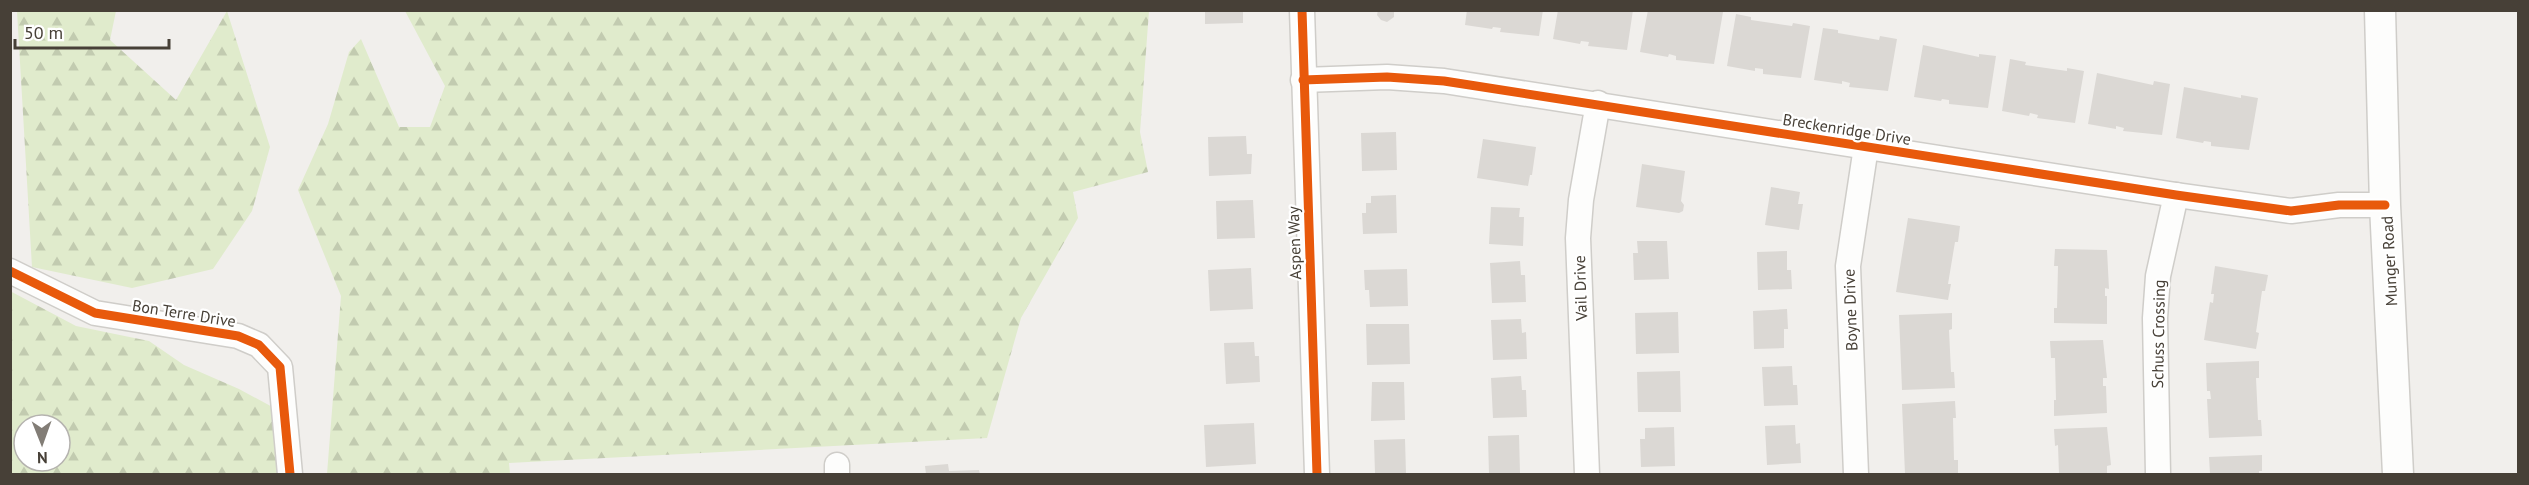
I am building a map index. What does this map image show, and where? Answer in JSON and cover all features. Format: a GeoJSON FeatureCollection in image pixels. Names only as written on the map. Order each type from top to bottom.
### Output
{"type":"FeatureCollection","features":[{"type":"Feature","properties":{"kind":"street","name":"Aspen Way"},"geometry":{"type":"LineString","coordinates":[[1302,10],[1317,474]]}},
{"type":"Feature","properties":{"kind":"street","name":"Munger Road"},"geometry":{"type":"LineString","coordinates":[[2380,10],[2385,205],[2398,474]]}},
{"type":"Feature","properties":{"kind":"street","name":"Breckenridge Drive"},"geometry":{"type":"LineString","coordinates":[[1303,80],[1386,77],[1444,81],[2291,211],[2339,205],[2385,205]]}},
{"type":"Feature","properties":{"kind":"street","name":"Vail Drive"},"geometry":{"type":"LineString","coordinates":[[1587,474],[1578,238],[1581,200],[1598,104]]}},
{"type":"Feature","properties":{"kind":"street","name":"Boyne Drive"},"geometry":{"type":"LineString","coordinates":[[1856,474],[1848,266],[1866,147]]}},
{"type":"Feature","properties":{"kind":"street","name":"Schuss Crossing"},"geometry":{"type":"LineString","coordinates":[[2158,474],[2155,318],[2158,276],[2176,195]]}},
{"type":"Feature","properties":{"kind":"street","name":"Bon Terre Drive"},"geometry":{"type":"LineString","coordinates":[[10,271],[95,313],[238,336],[260,345],[280,367],[290,474]]}},
{"type":"Feature","properties":{"kind":"green space"},"geometry":{"type":"Polygon","coordinates":[[[17,11],[116,11],[110,40],[176,100],[227,11],[270,147],[252,211],[213,269],[132,288],[32,267],[17,11]]]}},
{"type":"Feature","properties":{"kind":"green space"},"geometry":{"type":"Polygon","coordinates":[[[405,11],[1149,11],[1140,132],[1148,172],[1073,192],[1078,218],[1021,318],[987,438],[509,463],[510,474],[327,474],[341,296],[298,190],[328,124],[349,52],[361,39],[399,127],[430,127],[445,86],[405,11]]]}},
{"type":"Feature","properties":{"kind":"green space"},"geometry":{"type":"Polygon","coordinates":[[[10,291],[76,326],[149,341],[184,365],[239,389],[278,410],[281,474],[11,474],[10,291]]]}},
{"type":"Feature","properties":{"kind":"building"},"geometry":{"type":"Polygon","coordinates":[[[1205,10],[1243,10],[1243,23],[1205,24],[1205,10]]]}},
{"type":"Feature","properties":{"kind":"building"},"geometry":{"type":"Polygon","coordinates":[[[1378,10],[1394,10],[1394,17],[1387,22],[1381,20],[1377,15],[1378,10]]]}},
{"type":"Feature","properties":{"kind":"building"},"geometry":{"type":"Polygon","coordinates":[[[1467,10],[1543,10],[1539,36],[1500,32],[1501,28],[1465,25],[1467,10]]]}},
{"type":"Feature","properties":{"kind":"building"},"geometry":{"type":"Polygon","coordinates":[[[1558,10],[1633,10],[1627,50],[1588,46],[1589,42],[1581,41],[1580,44],[1553,39],[1558,10]]]}},
{"type":"Feature","properties":{"kind":"building"},"geometry":{"type":"Polygon","coordinates":[[[1648,10],[1723,12],[1714,64],[1676,60],[1676,56],[1669,54],[1668,57],[1640,52],[1648,10]]]}},
{"type":"Feature","properties":{"kind":"building"},"geometry":{"type":"Polygon","coordinates":[[[1736,14],[1751,17],[1751,20],[1792,26],[1793,23],[1810,26],[1801,78],[1763,74],[1763,69],[1755,68],[1755,71],[1727,66],[1736,14]]]}},
{"type":"Feature","properties":{"kind":"building"},"geometry":{"type":"Polygon","coordinates":[[[1823,28],[1879,40],[1880,36],[1897,39],[1888,91],[1849,87],[1850,83],[1842,81],[1842,84],[1814,80],[1823,28]]]}},
{"type":"Feature","properties":{"kind":"building"},"geometry":{"type":"Polygon","coordinates":[[[1923,45],[1979,57],[1979,54],[1996,56],[1988,108],[1949,104],[1949,100],[1914,97],[1923,45]]]}},
{"type":"Feature","properties":{"kind":"building"},"geometry":{"type":"Polygon","coordinates":[[[2010,59],[2026,62],[2025,65],[2084,71],[2075,123],[2037,118],[2038,115],[2030,113],[2029,116],[2002,111],[2010,59]]]}},
{"type":"Feature","properties":{"kind":"building"},"geometry":{"type":"Polygon","coordinates":[[[2097,73],[2153,85],[2154,81],[2170,84],[2162,135],[2123,131],[2124,128],[2116,126],[2116,129],[2088,124],[2097,73]]]}},
{"type":"Feature","properties":{"kind":"building"},"geometry":{"type":"Polygon","coordinates":[[[2184,87],[2241,98],[2241,95],[2258,98],[2249,150],[2211,146],[2211,142],[2204,141],[2203,143],[2176,138],[2184,87]]]}},
{"type":"Feature","properties":{"kind":"building"},"geometry":{"type":"Polygon","coordinates":[[[1396,132],[1397,170],[1362,171],[1361,133],[1396,132]]]}},
{"type":"Feature","properties":{"kind":"building"},"geometry":{"type":"Polygon","coordinates":[[[1246,136],[1247,154],[1252,154],[1251,174],[1209,176],[1208,137],[1246,136]]]}},
{"type":"Feature","properties":{"kind":"building"},"geometry":{"type":"Polygon","coordinates":[[[1483,139],[1536,147],[1528,186],[1477,178],[1483,139]]]}},
{"type":"Feature","properties":{"kind":"building"},"geometry":{"type":"Polygon","coordinates":[[[1642,164],[1685,171],[1681,201],[1684,205],[1683,211],[1679,213],[1636,207],[1642,164]]]}},
{"type":"Feature","properties":{"kind":"building"},"geometry":{"type":"Polygon","coordinates":[[[1771,187],[1800,192],[1798,204],[1803,204],[1799,230],[1765,225],[1771,187]]]}},
{"type":"Feature","properties":{"kind":"building"},"geometry":{"type":"Polygon","coordinates":[[[1396,195],[1397,233],[1363,234],[1362,213],[1366,213],[1366,203],[1371,203],[1371,196],[1396,195]]]}},
{"type":"Feature","properties":{"kind":"building"},"geometry":{"type":"Polygon","coordinates":[[[1253,200],[1255,238],[1217,239],[1216,201],[1253,200]]]}},
{"type":"Feature","properties":{"kind":"building"},"geometry":{"type":"Polygon","coordinates":[[[1491,207],[1520,208],[1519,217],[1524,217],[1523,246],[1489,244],[1491,207]]]}},
{"type":"Feature","properties":{"kind":"building"},"geometry":{"type":"Polygon","coordinates":[[[1908,218],[1960,226],[1948,284],[1951,284],[1948,300],[1896,292],[1908,218]]]}},
{"type":"Feature","properties":{"kind":"building"},"geometry":{"type":"Polygon","coordinates":[[[1637,241],[1667,241],[1669,279],[1634,280],[1633,253],[1638,253],[1637,241]]]}},
{"type":"Feature","properties":{"kind":"building"},"geometry":{"type":"Polygon","coordinates":[[[2055,249],[2107,250],[2109,289],[2105,288],[2105,296],[2107,296],[2107,324],[2054,323],[2054,308],[2057,308],[2058,266],[2054,266],[2055,249]]]}},
{"type":"Feature","properties":{"kind":"building"},"geometry":{"type":"Polygon","coordinates":[[[1787,251],[1787,270],[1791,270],[1792,289],[1758,290],[1757,252],[1787,251]]]}},
{"type":"Feature","properties":{"kind":"building"},"geometry":{"type":"Polygon","coordinates":[[[1520,261],[1521,275],[1525,275],[1526,302],[1492,303],[1490,263],[1520,261]]]}},
{"type":"Feature","properties":{"kind":"building"},"geometry":{"type":"Polygon","coordinates":[[[2215,266],[2268,275],[2265,291],[2262,291],[2256,349],[2204,340],[2210,302],[2213,303],[2214,294],[2211,294],[2215,266]]]}},
{"type":"Feature","properties":{"kind":"building"},"geometry":{"type":"Polygon","coordinates":[[[1251,268],[1253,309],[1210,311],[1208,270],[1251,268]]]}},
{"type":"Feature","properties":{"kind":"building"},"geometry":{"type":"Polygon","coordinates":[[[1407,269],[1408,306],[1370,307],[1369,290],[1365,290],[1364,270],[1407,269]]]}},
{"type":"Feature","properties":{"kind":"building"},"geometry":{"type":"Polygon","coordinates":[[[1787,309],[1788,329],[1784,329],[1784,348],[1754,349],[1753,311],[1787,309]]]}},
{"type":"Feature","properties":{"kind":"building"},"geometry":{"type":"Polygon","coordinates":[[[1678,312],[1679,353],[1636,354],[1635,313],[1678,312]]]}},
{"type":"Feature","properties":{"kind":"building"},"geometry":{"type":"Polygon","coordinates":[[[1952,313],[1952,329],[1949,330],[1951,372],[1954,372],[1955,388],[1902,390],[1899,315],[1952,313]]]}},
{"type":"Feature","properties":{"kind":"building"},"geometry":{"type":"Polygon","coordinates":[[[1521,319],[1522,333],[1526,332],[1527,359],[1493,360],[1491,320],[1521,319]]]}},
{"type":"Feature","properties":{"kind":"building"},"geometry":{"type":"Polygon","coordinates":[[[1366,324],[1409,324],[1410,364],[1367,365],[1366,324]]]}},
{"type":"Feature","properties":{"kind":"building"},"geometry":{"type":"Polygon","coordinates":[[[2103,340],[2107,378],[2103,378],[2103,386],[2106,386],[2107,413],[2054,416],[2055,358],[2051,358],[2050,341],[2103,340]]]}},
{"type":"Feature","properties":{"kind":"building"},"geometry":{"type":"Polygon","coordinates":[[[1254,342],[1255,356],[1259,356],[1260,382],[1226,384],[1224,343],[1254,342]]]}},
{"type":"Feature","properties":{"kind":"building"},"geometry":{"type":"Polygon","coordinates":[[[2259,361],[2259,378],[2256,378],[2258,420],[2261,420],[2262,436],[2209,438],[2207,399],[2211,399],[2210,391],[2207,391],[2206,363],[2259,361]]]}},
{"type":"Feature","properties":{"kind":"building"},"geometry":{"type":"Polygon","coordinates":[[[1792,366],[1793,385],[1797,385],[1798,405],[1764,406],[1762,367],[1792,366]]]}},
{"type":"Feature","properties":{"kind":"building"},"geometry":{"type":"Polygon","coordinates":[[[1680,371],[1681,412],[1638,412],[1637,372],[1680,371]]]}},
{"type":"Feature","properties":{"kind":"building"},"geometry":{"type":"Polygon","coordinates":[[[1521,376],[1522,390],[1526,390],[1527,417],[1493,418],[1491,378],[1521,376]]]}},
{"type":"Feature","properties":{"kind":"building"},"geometry":{"type":"Polygon","coordinates":[[[1372,382],[1404,382],[1405,420],[1371,421],[1372,382]]]}},
{"type":"Feature","properties":{"kind":"building"},"geometry":{"type":"Polygon","coordinates":[[[1955,401],[1954,460],[1958,460],[1958,474],[1905,474],[1902,404],[1955,401]]]}},
{"type":"Feature","properties":{"kind":"building"},"geometry":{"type":"Polygon","coordinates":[[[1254,423],[1256,464],[1206,467],[1204,425],[1254,423]]]}},
{"type":"Feature","properties":{"kind":"building"},"geometry":{"type":"Polygon","coordinates":[[[1795,425],[1796,444],[1800,443],[1801,463],[1767,465],[1765,426],[1795,425]]]}},
{"type":"Feature","properties":{"kind":"building"},"geometry":{"type":"Polygon","coordinates":[[[1674,427],[1675,466],[1641,467],[1640,439],[1645,439],[1645,428],[1674,427]]]}},
{"type":"Feature","properties":{"kind":"building"},"geometry":{"type":"Polygon","coordinates":[[[2107,427],[2111,465],[2107,466],[2107,474],[2059,474],[2058,445],[2055,446],[2054,429],[2107,427]]]}},
{"type":"Feature","properties":{"kind":"building"},"geometry":{"type":"Polygon","coordinates":[[[1519,435],[1520,473],[1489,474],[1488,436],[1519,435]]]}},
{"type":"Feature","properties":{"kind":"building"},"geometry":{"type":"Polygon","coordinates":[[[1405,439],[1406,474],[1375,474],[1374,440],[1405,439]]]}},
{"type":"Feature","properties":{"kind":"building"},"geometry":{"type":"Polygon","coordinates":[[[2262,455],[2262,471],[2259,471],[2259,474],[2210,474],[2209,457],[2262,455]]]}},
{"type":"Feature","properties":{"kind":"building"},"geometry":{"type":"Polygon","coordinates":[[[948,464],[949,471],[979,470],[980,474],[926,474],[925,466],[948,464]]]}},
{"type":"Feature","properties":{"kind":"cycle path"},"geometry":{"type":"LineString","coordinates":[[1302,10],[1317,474]]}},
{"type":"Feature","properties":{"kind":"cycle path"},"geometry":{"type":"LineString","coordinates":[[1303,80],[1387,77],[1444,81],[2291,211],[2339,205],[2385,205]]}},
{"type":"Feature","properties":{"kind":"cycle path"},"geometry":{"type":"LineString","coordinates":[[10,271],[95,313],[238,336],[259,345],[280,367],[290,474]]}}]}
